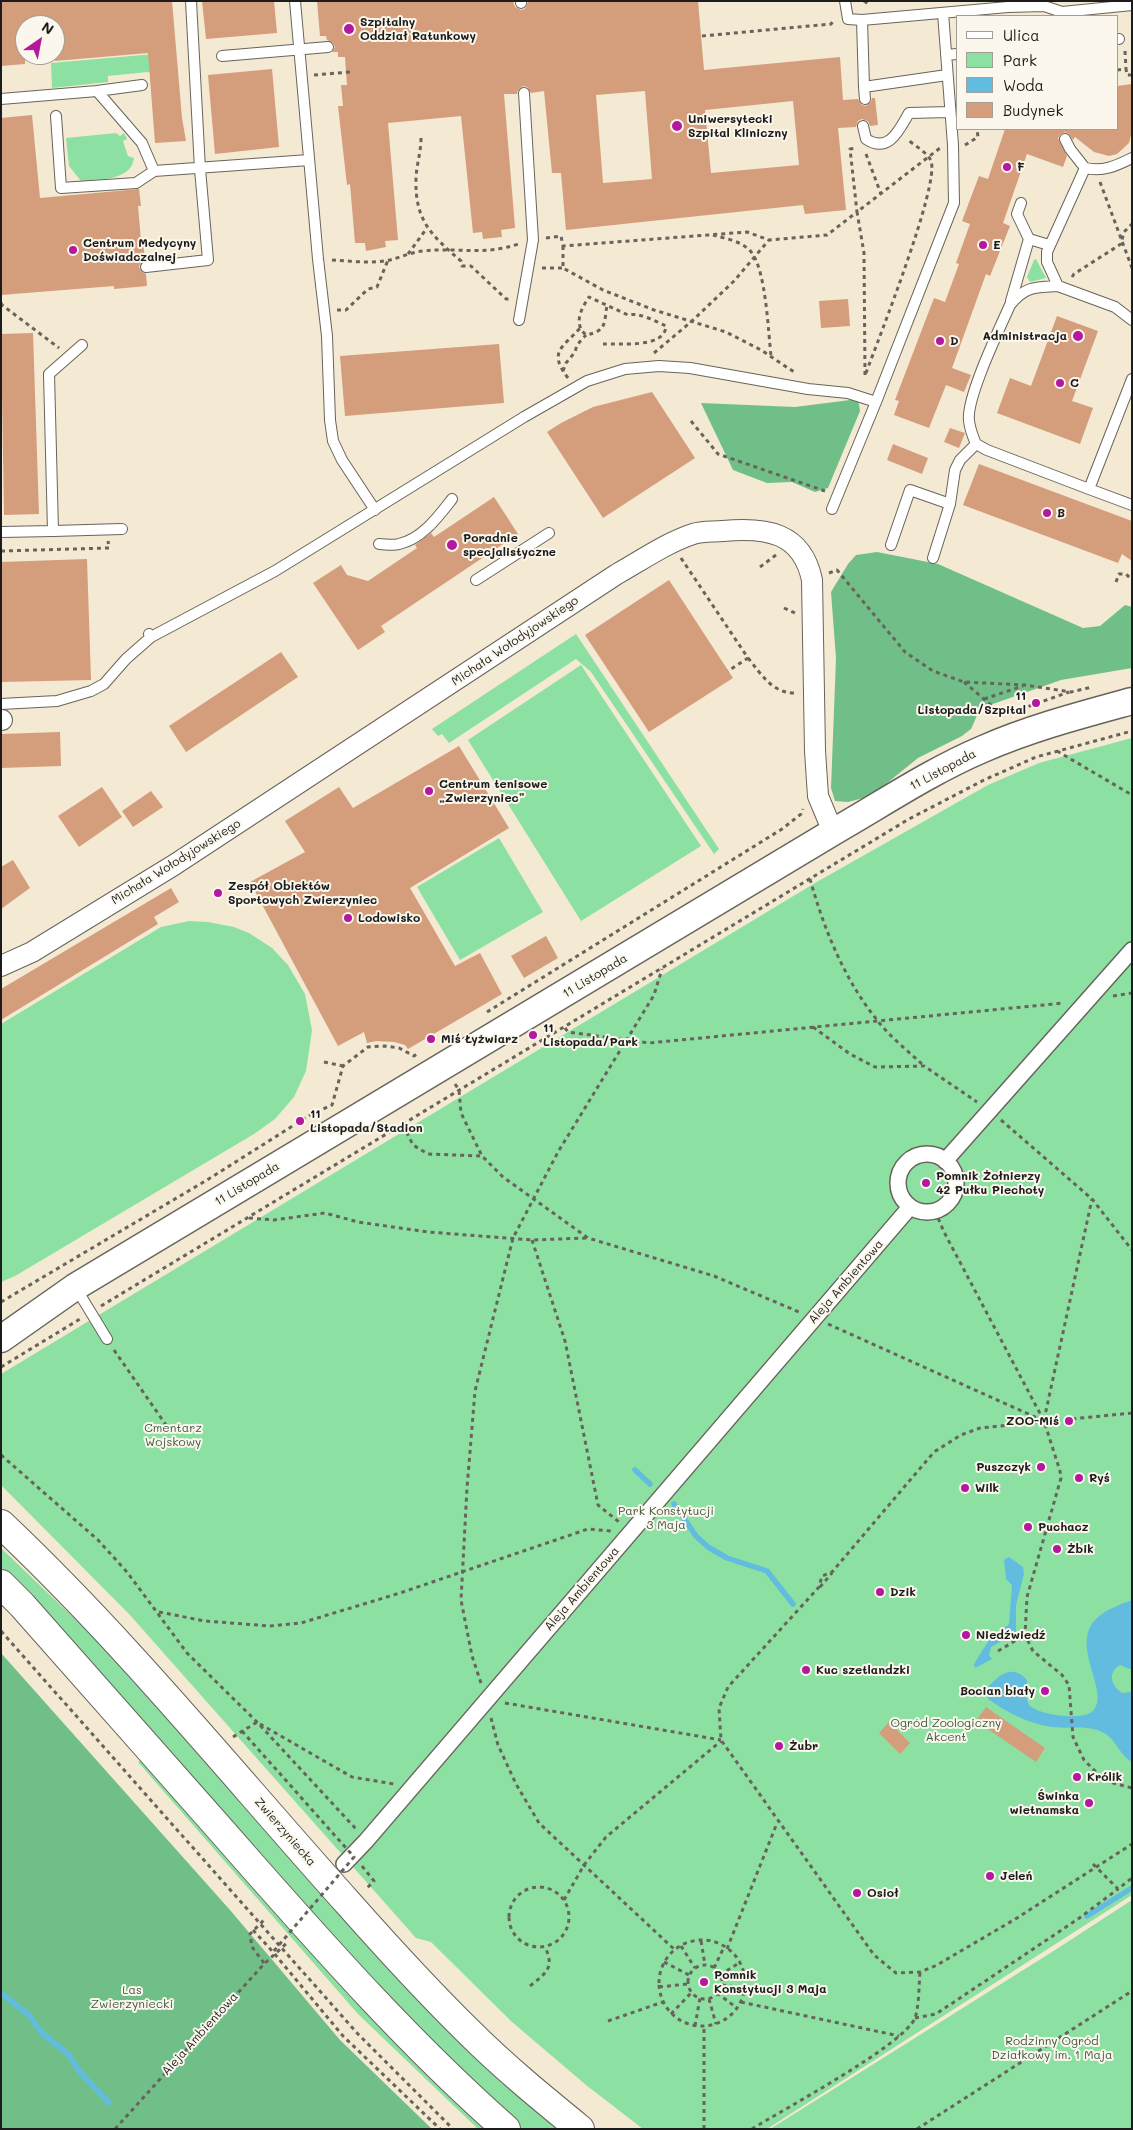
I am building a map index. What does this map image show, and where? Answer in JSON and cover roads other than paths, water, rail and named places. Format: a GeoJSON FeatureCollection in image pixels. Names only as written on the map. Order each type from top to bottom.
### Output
{"type":"FeatureCollection","features":[{"type":"Feature","properties":{"kind":"main road","name":"Zwierzyniecka"},"geometry":{"type":"LineString","coordinates":[[1,1524],[45,1566],[125,1650],[410,1972],[469,2033],[531,2089],[580,2129]]}},
{"type":"Feature","properties":{"kind":"main road"},"geometry":{"type":"LineString","coordinates":[[1,1584],[22,1605],[335,1959],[406,2036],[464,2092],[506,2129]]}},
{"type":"Feature","properties":{"kind":"street","name":"Michała Wołodyjowskiego"},"geometry":{"type":"LineString","coordinates":[[1,966],[32,952],[174,865],[600,585],[674,542],[695,534],[755,529],[775,533],[789,540],[806,557],[812,580],[815,751],[818,786],[820,801],[833,832]]}},
{"type":"Feature","properties":{"kind":"street","name":"11 Listopada"},"geometry":{"type":"LineString","coordinates":[[1,1339],[75,1287],[833,832],[948,766],[982,749],[1049,724],[1132,701]]}},
{"type":"Feature","properties":{"kind":"street"},"geometry":{"type":"LineString","coordinates":[[945,1161],[1132,950]]}},
{"type":"Feature","properties":{"kind":"street"},"geometry":{"type":"LineString","coordinates":[[925,1154],[945,1161],[954,1174],[955,1189],[948,1203],[935,1211],[922,1212],[910,1207],[901,1196],[898,1182],[899,1175],[906,1163],[925,1154]]}},
{"type":"Feature","properties":{"kind":"street","name":"Aleja Ambientowa"},"geometry":{"type":"LineString","coordinates":[[344,1864],[366,1841],[910,1207]]}},
{"type":"Feature","properties":{"kind":"street","name":"11 Listopada"},"geometry":{"type":"LineString","coordinates":[[1,1322],[75,1287]]}},
{"type":"Feature","properties":{"kind":"lane"},"geometry":{"type":"LineString","coordinates":[[146,267],[208,260],[200,169],[191,1]]}},
{"type":"Feature","properties":{"kind":"lane"},"geometry":{"type":"LineString","coordinates":[[295,1],[324,311],[333,441],[342,460],[375,510]]}},
{"type":"Feature","properties":{"kind":"lane"},"geometry":{"type":"LineString","coordinates":[[845,1],[848,19],[862,20],[1008,7],[1044,6],[1062,12],[1132,5]]}},
{"type":"Feature","properties":{"kind":"lane"},"geometry":{"type":"LineString","coordinates":[[998,1],[1008,7]]}},
{"type":"Feature","properties":{"kind":"lane"},"geometry":{"type":"LineString","coordinates":[[1044,6],[1054,1]]}},
{"type":"Feature","properties":{"kind":"lane"},"geometry":{"type":"LineString","coordinates":[[832,509],[954,203],[953,145],[943,14]]}},
{"type":"Feature","properties":{"kind":"lane"},"geometry":{"type":"LineString","coordinates":[[862,20],[865,99]]}},
{"type":"Feature","properties":{"kind":"lane"},"geometry":{"type":"LineString","coordinates":[[222,56],[328,47]]}},
{"type":"Feature","properties":{"kind":"lane"},"geometry":{"type":"LineString","coordinates":[[946,55],[956,54]]}},
{"type":"Feature","properties":{"kind":"lane"},"geometry":{"type":"LineString","coordinates":[[864,87],[947,75]]}},
{"type":"Feature","properties":{"kind":"lane"},"geometry":{"type":"LineString","coordinates":[[1,99],[97,91],[142,85]]}},
{"type":"Feature","properties":{"kind":"lane"},"geometry":{"type":"LineString","coordinates":[[97,91],[142,144],[154,171]]}},
{"type":"Feature","properties":{"kind":"lane"},"geometry":{"type":"LineString","coordinates":[[519,320],[533,240],[524,94]]}},
{"type":"Feature","properties":{"kind":"lane"},"geometry":{"type":"LineString","coordinates":[[863,126],[866,139],[872,143],[881,144],[890,140],[898,132],[909,114],[950,112]]}},
{"type":"Feature","properties":{"kind":"lane"},"geometry":{"type":"LineString","coordinates":[[56,116],[61,188],[136,182],[154,171],[309,160]]}},
{"type":"Feature","properties":{"kind":"lane"},"geometry":{"type":"LineString","coordinates":[[1065,139],[1070,149],[1090,169]]}},
{"type":"Feature","properties":{"kind":"lane"},"geometry":{"type":"LineString","coordinates":[[1090,169],[1112,167],[1132,158]]}},
{"type":"Feature","properties":{"kind":"lane"},"geometry":{"type":"LineString","coordinates":[[1062,287],[1047,262],[1047,252],[1090,169]]}},
{"type":"Feature","properties":{"kind":"lane"},"geometry":{"type":"LineString","coordinates":[[976,444],[969,421],[971,399],[1010,305],[1029,239],[1017,214],[1021,202]]}},
{"type":"Feature","properties":{"kind":"lane"},"geometry":{"type":"LineString","coordinates":[[1029,239],[1049,245]]}},
{"type":"Feature","properties":{"kind":"lane"},"geometry":{"type":"LineString","coordinates":[[1010,305],[1018,295],[1026,290],[1062,287],[1115,307],[1132,320]]}},
{"type":"Feature","properties":{"kind":"lane"},"geometry":{"type":"LineString","coordinates":[[53,531],[49,374],[82,345]]}},
{"type":"Feature","properties":{"kind":"lane"},"geometry":{"type":"LineString","coordinates":[[1,704],[56,701],[90,691],[104,684],[126,658],[150,636],[275,571],[524,417],[580,385],[625,369],[659,366],[690,368],[808,389],[848,393],[876,402]]}},
{"type":"Feature","properties":{"kind":"lane"},"geometry":{"type":"LineString","coordinates":[[1089,489],[1132,379]]}},
{"type":"Feature","properties":{"kind":"lane"},"geometry":{"type":"LineString","coordinates":[[976,444],[1132,505]]}},
{"type":"Feature","properties":{"kind":"lane"},"geometry":{"type":"LineString","coordinates":[[933,558],[950,504],[955,470],[960,460],[976,444]]}},
{"type":"Feature","properties":{"kind":"lane"},"geometry":{"type":"LineString","coordinates":[[892,545],[910,490],[950,504]]}},
{"type":"Feature","properties":{"kind":"lane"},"geometry":{"type":"LineString","coordinates":[[379,544],[398,544],[413,538],[430,526],[452,499]]}},
{"type":"Feature","properties":{"kind":"lane"},"geometry":{"type":"LineString","coordinates":[[1,532],[122,530]]}},
{"type":"Feature","properties":{"kind":"lane"},"geometry":{"type":"LineString","coordinates":[[476,580],[549,533]]}},
{"type":"Feature","properties":{"kind":"lane"},"geometry":{"type":"LineString","coordinates":[[75,1287],[107,1339]]}},
{"type":"Feature","properties":{"kind":"water"},"geometry":{"type":"Polygon","coordinates":[[[1009,1557],[1023,1567],[1024,1574],[1016,1605],[1016,1633],[991,1647],[989,1655],[992,1659],[975,1668],[975,1662],[993,1635],[1009,1624],[1012,1585],[1006,1579],[1004,1560],[1009,1557]]]}},
{"type":"Feature","properties":{"kind":"water"},"geometry":{"type":"Polygon","coordinates":[[[1132,1600],[1132,1670],[1120,1665],[1113,1672],[1112,1679],[1115,1686],[1122,1693],[1132,1692],[1132,1762],[1111,1738],[1102,1732],[1084,1728],[1052,1727],[1035,1723],[1010,1713],[988,1699],[989,1686],[1007,1672],[1017,1672],[1027,1680],[1027,1700],[1030,1706],[1035,1709],[1062,1716],[1080,1716],[1093,1711],[1097,1703],[1097,1693],[1088,1656],[1088,1631],[1095,1620],[1103,1613],[1132,1600]]]}},
{"type":"Feature","properties":{"kind":"waterway"},"geometry":{"type":"LineString","coordinates":[[635,1470],[650,1484]]}},
{"type":"Feature","properties":{"kind":"waterway"},"geometry":{"type":"LineString","coordinates":[[674,1504],[696,1536],[708,1547],[727,1558],[767,1571],[793,1604]]}},
{"type":"Feature","properties":{"kind":"waterway"},"geometry":{"type":"LineString","coordinates":[[1087,1916],[1132,1888]]}},
{"type":"Feature","properties":{"kind":"waterway"},"geometry":{"type":"LineString","coordinates":[[1,1993],[29,2015],[42,2033],[68,2054],[80,2072],[109,2103]]}},
{"type":"Feature","properties":{"kind":"place","name":"Szpitalny Oddział Ratunkowy"},"geometry":{"type":"Point","coordinates":[349,29]}},
{"type":"Feature","properties":{"kind":"place","name":"Uniwersytecki Szpital Kliniczny"},"geometry":{"type":"Point","coordinates":[677,126]}},
{"type":"Feature","properties":{"kind":"place","name":"F"},"geometry":{"type":"Point","coordinates":[1007,167]}},
{"type":"Feature","properties":{"kind":"place","name":"E"},"geometry":{"type":"Point","coordinates":[983,245]}},
{"type":"Feature","properties":{"kind":"place","name":"Centrum Medycyny Doświadczalnej"},"geometry":{"type":"Point","coordinates":[73,250]}},
{"type":"Feature","properties":{"kind":"place","name":"Administracja"},"geometry":{"type":"Point","coordinates":[1078,336]}},
{"type":"Feature","properties":{"kind":"place","name":"D"},"geometry":{"type":"Point","coordinates":[940,341]}},
{"type":"Feature","properties":{"kind":"place","name":"C"},"geometry":{"type":"Point","coordinates":[1060,383]}},
{"type":"Feature","properties":{"kind":"place","name":"B"},"geometry":{"type":"Point","coordinates":[1047,513]}},
{"type":"Feature","properties":{"kind":"place","name":"Poradnie specjalistyczne"},"geometry":{"type":"Point","coordinates":[452,545]}},
{"type":"Feature","properties":{"kind":"place","name":"11 Listopada/Szpital"},"geometry":{"type":"Point","coordinates":[1036,703]}},
{"type":"Feature","properties":{"kind":"place","name":"Centrum tenisowe „Zwierzyniec”"},"geometry":{"type":"Point","coordinates":[429,791]}},
{"type":"Feature","properties":{"kind":"place","name":"Zespół Obiektów Sportowych Zwierzyniec"},"geometry":{"type":"Point","coordinates":[218,893]}},
{"type":"Feature","properties":{"kind":"place","name":"Lodowisko"},"geometry":{"type":"Point","coordinates":[348,918]}},
{"type":"Feature","properties":{"kind":"place","name":"11 Listopada/Park"},"geometry":{"type":"Point","coordinates":[533,1035]}},
{"type":"Feature","properties":{"kind":"place","name":"Miś Łyżwiarz"},"geometry":{"type":"Point","coordinates":[431,1039]}},
{"type":"Feature","properties":{"kind":"place","name":"11 Listopada/Stadion"},"geometry":{"type":"Point","coordinates":[300,1121]}},
{"type":"Feature","properties":{"kind":"place","name":"Pomnik Żołnierzy 42 Pułku Piechoty"},"geometry":{"type":"Point","coordinates":[926,1183]}},
{"type":"Feature","properties":{"kind":"place","name":"ZOO-Miś"},"geometry":{"type":"Point","coordinates":[1069,1421]}},
{"type":"Feature","properties":{"kind":"place","name":"Puszczyk"},"geometry":{"type":"Point","coordinates":[1041,1467]}},
{"type":"Feature","properties":{"kind":"place","name":"Ryś"},"geometry":{"type":"Point","coordinates":[1079,1478]}},
{"type":"Feature","properties":{"kind":"place","name":"Wilk"},"geometry":{"type":"Point","coordinates":[965,1488]}},
{"type":"Feature","properties":{"kind":"place","name":"Puchacz"},"geometry":{"type":"Point","coordinates":[1028,1527]}},
{"type":"Feature","properties":{"kind":"place","name":"Żbik"},"geometry":{"type":"Point","coordinates":[1057,1549]}},
{"type":"Feature","properties":{"kind":"place","name":"Dzik"},"geometry":{"type":"Point","coordinates":[880,1592]}},
{"type":"Feature","properties":{"kind":"place","name":"Niedźwiedź"},"geometry":{"type":"Point","coordinates":[966,1635]}},
{"type":"Feature","properties":{"kind":"place","name":"Kuc szetlandzki"},"geometry":{"type":"Point","coordinates":[806,1670]}},
{"type":"Feature","properties":{"kind":"place","name":"Bocian biały"},"geometry":{"type":"Point","coordinates":[1045,1691]}},
{"type":"Feature","properties":{"kind":"place","name":"Żubr"},"geometry":{"type":"Point","coordinates":[779,1746]}},
{"type":"Feature","properties":{"kind":"place","name":"Królik"},"geometry":{"type":"Point","coordinates":[1077,1777]}},
{"type":"Feature","properties":{"kind":"place","name":"Świnka wietnamska"},"geometry":{"type":"Point","coordinates":[1089,1803]}},
{"type":"Feature","properties":{"kind":"place","name":"Jeleń"},"geometry":{"type":"Point","coordinates":[990,1876]}},
{"type":"Feature","properties":{"kind":"place","name":"Osioł"},"geometry":{"type":"Point","coordinates":[857,1893]}},
{"type":"Feature","properties":{"kind":"place","name":"Pomnik Konstytucji 3 Maja"},"geometry":{"type":"Point","coordinates":[704,1982]}},
{"type":"Feature","properties":{"kind":"park label","name":"Cmentarz Wojskowy"},"geometry":{"type":"Point","coordinates":[173,1435]}},
{"type":"Feature","properties":{"kind":"park label","name":"Park Konstytucji 3 Maja"},"geometry":{"type":"Point","coordinates":[666,1518]}},
{"type":"Feature","properties":{"kind":"park label","name":"Ogród Zoologiczny Akcent"},"geometry":{"type":"Point","coordinates":[946,1730]}},
{"type":"Feature","properties":{"kind":"park label","name":"Las Zwierzyniecki"},"geometry":{"type":"Point","coordinates":[132,1997]}},
{"type":"Feature","properties":{"kind":"park label","name":"Rodzinny Ogród Działkowy im. 1 Maja"},"geometry":{"type":"Point","coordinates":[1052,2048]}}]}
